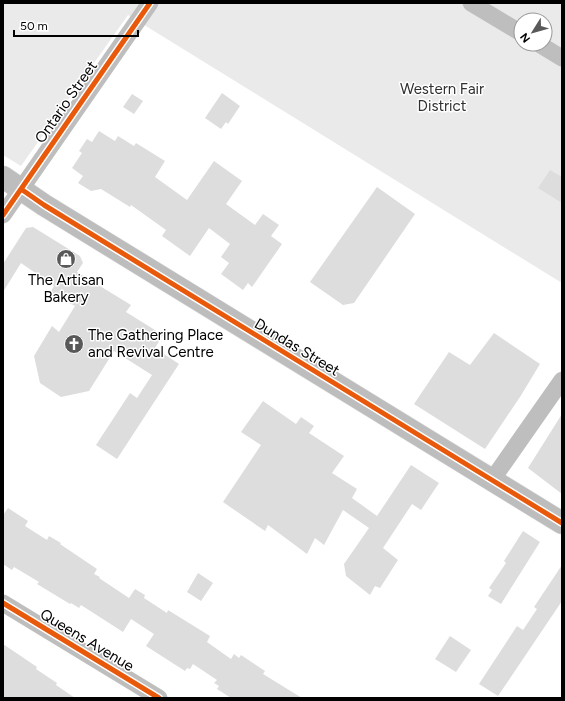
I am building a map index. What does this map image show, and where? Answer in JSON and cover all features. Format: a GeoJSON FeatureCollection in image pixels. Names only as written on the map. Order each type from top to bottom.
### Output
{"type":"FeatureCollection","features":[{"type":"Feature","properties":{"kind":"main road","name":"Dundas Street"},"geometry":{"type":"LineString","coordinates":[[3,177],[50,209],[562,523]]}},
{"type":"Feature","properties":{"kind":"street","name":"Ontario Street"},"geometry":{"type":"LineString","coordinates":[[3,214],[150,3]]}},
{"type":"Feature","properties":{"kind":"street"},"geometry":{"type":"LineString","coordinates":[[471,3],[513,28]]}},
{"type":"Feature","properties":{"kind":"street"},"geometry":{"type":"LineString","coordinates":[[552,52],[562,58]]}},
{"type":"Feature","properties":{"kind":"street"},"geometry":{"type":"LineString","coordinates":[[492,480],[562,380]]}},
{"type":"Feature","properties":{"kind":"street","name":"Queens Avenue"},"geometry":{"type":"LineString","coordinates":[[3,603],[159,698]]}},
{"type":"Feature","properties":{"kind":"green space","name":"Western Fair District"},"geometry":{"type":"Polygon","coordinates":[[[3,3],[562,3],[562,283],[128,15],[21,166],[3,155],[3,3]]]}},
{"type":"Feature","properties":{"kind":"building"},"geometry":{"type":"Polygon","coordinates":[[[222,93],[240,106],[228,124],[226,122],[221,129],[205,118],[222,93]]]}},
{"type":"Feature","properties":{"kind":"building"},"geometry":{"type":"Polygon","coordinates":[[[132,94],[143,101],[134,114],[123,107],[132,94]]]}},
{"type":"Feature","properties":{"kind":"building"},"geometry":{"type":"Polygon","coordinates":[[[99,131],[115,141],[118,136],[134,146],[136,143],[165,161],[155,177],[187,200],[214,161],[242,181],[226,204],[255,225],[263,214],[279,225],[271,236],[282,244],[252,287],[248,283],[243,290],[221,274],[229,263],[221,257],[230,244],[209,228],[190,256],[162,236],[166,230],[131,205],[130,207],[101,189],[91,191],[78,183],[83,176],[72,168],[82,153],[79,151],[87,139],[92,142],[99,131]]]}},
{"type":"Feature","properties":{"kind":"building"},"geometry":{"type":"Polygon","coordinates":[[[550,170],[562,177],[562,203],[538,188],[550,170]]]}},
{"type":"Feature","properties":{"kind":"building"},"geometry":{"type":"Polygon","coordinates":[[[377,187],[415,214],[354,303],[343,305],[310,282],[377,187]]]}},
{"type":"Feature","properties":{"kind":"building"},"geometry":{"type":"Polygon","coordinates":[[[33,227],[80,256],[83,263],[77,272],[131,305],[126,312],[163,335],[155,348],[179,364],[117,459],[96,445],[130,393],[137,398],[152,375],[114,351],[89,391],[61,397],[40,383],[34,356],[52,326],[59,332],[75,306],[50,293],[54,286],[21,263],[3,292],[3,264],[26,228],[33,227]]]}},
{"type":"Feature","properties":{"kind":"building"},"geometry":{"type":"Polygon","coordinates":[[[494,333],[540,364],[485,449],[414,404],[449,352],[470,365],[494,333]]]}},
{"type":"Feature","properties":{"kind":"building"},"geometry":{"type":"Polygon","coordinates":[[[263,401],[296,424],[301,417],[314,426],[309,433],[344,456],[332,473],[357,489],[352,498],[377,516],[411,465],[439,483],[421,510],[412,504],[383,548],[398,560],[380,588],[375,586],[370,595],[346,576],[344,564],[369,528],[343,510],[324,545],[315,538],[307,554],[268,525],[265,531],[223,502],[261,445],[241,432],[263,401]]]}},
{"type":"Feature","properties":{"kind":"building"},"geometry":{"type":"Polygon","coordinates":[[[562,414],[562,494],[528,468],[562,414]]]}},
{"type":"Feature","properties":{"kind":"building"},"geometry":{"type":"Polygon","coordinates":[[[8,508],[28,521],[25,526],[47,540],[49,536],[61,543],[60,544],[97,569],[94,574],[129,598],[135,589],[145,595],[144,598],[167,613],[168,610],[210,636],[207,642],[231,659],[234,654],[239,658],[241,655],[265,671],[263,674],[302,698],[231,698],[217,689],[219,686],[214,683],[217,680],[193,664],[190,669],[187,668],[185,671],[146,646],[154,634],[131,619],[123,632],[81,605],[79,608],[71,603],[70,604],[37,584],[39,582],[14,567],[12,570],[3,564],[3,515],[8,508]]]}},
{"type":"Feature","properties":{"kind":"building"},"geometry":{"type":"Polygon","coordinates":[[[523,531],[540,542],[501,604],[488,596],[492,590],[489,588],[506,563],[504,561],[523,531]]]}},
{"type":"Feature","properties":{"kind":"building"},"geometry":{"type":"Polygon","coordinates":[[[562,565],[562,601],[498,696],[479,684],[517,626],[523,630],[537,609],[534,607],[562,565]]]}},
{"type":"Feature","properties":{"kind":"building"},"geometry":{"type":"Polygon","coordinates":[[[198,573],[213,583],[201,601],[187,592],[198,573]]]}},
{"type":"Feature","properties":{"kind":"building"},"geometry":{"type":"Polygon","coordinates":[[[450,636],[471,650],[456,672],[435,659],[450,636]]]}},
{"type":"Feature","properties":{"kind":"building"},"geometry":{"type":"Polygon","coordinates":[[[3,644],[37,667],[36,669],[57,683],[56,685],[75,698],[3,698],[3,644]]]}},
{"type":"Feature","properties":{"kind":"cycle path"},"geometry":{"type":"LineString","coordinates":[[3,215],[150,3]]}},
{"type":"Feature","properties":{"kind":"cycle path"},"geometry":{"type":"LineString","coordinates":[[21,189],[44,205],[562,523]]}},
{"type":"Feature","properties":{"kind":"cycle path"},"geometry":{"type":"LineString","coordinates":[[3,603],[159,698]]}},
{"type":"Feature","properties":{"kind":"place","name":"The Artisan Bakery"},"geometry":{"type":"Point","coordinates":[66,259]}},
{"type":"Feature","properties":{"kind":"place","name":"The Gathering Place and Revival Centre"},"geometry":{"type":"Point","coordinates":[74,344]}}]}
